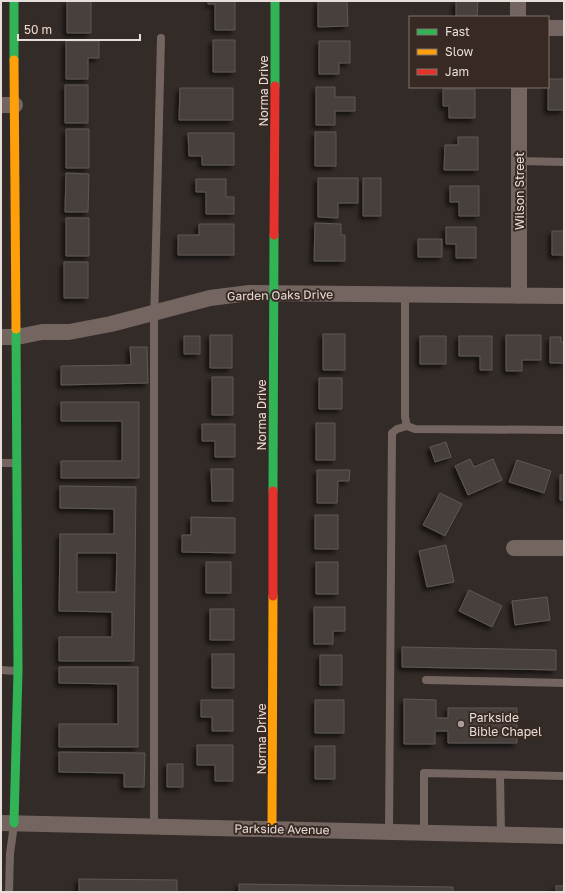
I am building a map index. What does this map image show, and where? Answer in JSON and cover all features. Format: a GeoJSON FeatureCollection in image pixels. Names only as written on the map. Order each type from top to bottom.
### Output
{"type":"FeatureCollection","features":[{"type":"Feature","properties":{"kind":"street"},"geometry":{"type":"LineString","coordinates":[[7,823],[18,670],[17,463],[9,337],[8,105],[14,1]]}},
{"type":"Feature","properties":{"kind":"street","name":"Norma Drive"},"geometry":{"type":"LineString","coordinates":[[272,829],[276,1]]}},
{"type":"Feature","properties":{"kind":"street"},"geometry":{"type":"LineString","coordinates":[[518,1],[518,16]]}},
{"type":"Feature","properties":{"kind":"street"},"geometry":{"type":"LineString","coordinates":[[549,28],[564,28]]}},
{"type":"Feature","properties":{"kind":"street","name":"Wilson Street"},"geometry":{"type":"LineString","coordinates":[[519,88],[519,296]]}},
{"type":"Feature","properties":{"kind":"street","name":"Garden Oaks Drive"},"geometry":{"type":"LineString","coordinates":[[9,337],[42,332],[69,332],[111,324],[210,298],[249,294],[564,296]]}},
{"type":"Feature","properties":{"kind":"street"},"geometry":{"type":"LineString","coordinates":[[514,548],[564,548]]}},
{"type":"Feature","properties":{"kind":"street","name":"Parkside Avenue"},"geometry":{"type":"LineString","coordinates":[[7,823],[564,836]]}},
{"type":"Feature","properties":{"kind":"lane"},"geometry":{"type":"LineString","coordinates":[[154,826],[154,312],[161,38]]}},
{"type":"Feature","properties":{"kind":"lane"},"geometry":{"type":"LineString","coordinates":[[519,161],[564,162]]}},
{"type":"Feature","properties":{"kind":"lane"},"geometry":{"type":"LineString","coordinates":[[405,295],[405,417],[407,426]]}},
{"type":"Feature","properties":{"kind":"lane"},"geometry":{"type":"LineString","coordinates":[[390,832],[392,434],[396,429],[407,426],[415,429],[564,430]]}},
{"type":"Feature","properties":{"kind":"lane"},"geometry":{"type":"LineString","coordinates":[[1,463],[17,463]]}},
{"type":"Feature","properties":{"kind":"lane"},"geometry":{"type":"LineString","coordinates":[[1,670],[18,670]]}},
{"type":"Feature","properties":{"kind":"lane"},"geometry":{"type":"LineString","coordinates":[[426,680],[564,683]]}},
{"type":"Feature","properties":{"kind":"lane"},"geometry":{"type":"LineString","coordinates":[[424,832],[424,773],[564,776]]}},
{"type":"Feature","properties":{"kind":"lane"},"geometry":{"type":"LineString","coordinates":[[500,775],[501,834]]}},
{"type":"Feature","properties":{"kind":"lane"},"geometry":{"type":"LineString","coordinates":[[7,823],[10,854],[9,892]]}},
{"type":"Feature","properties":{"kind":"building"},"geometry":{"type":"Polygon","coordinates":[[[67,1],[91,1],[91,33],[67,33],[67,1]]]}},
{"type":"Feature","properties":{"kind":"building"},"geometry":{"type":"Polygon","coordinates":[[[208,1],[235,1],[235,30],[215,30],[215,4],[208,4],[208,1]]]}},
{"type":"Feature","properties":{"kind":"building"},"geometry":{"type":"Polygon","coordinates":[[[318,1],[347,1],[348,26],[318,27],[318,1]]]}},
{"type":"Feature","properties":{"kind":"building"},"geometry":{"type":"Polygon","coordinates":[[[456,1],[478,1],[477,16],[456,16],[456,1]]]}},
{"type":"Feature","properties":{"kind":"building"},"geometry":{"type":"Polygon","coordinates":[[[213,40],[235,40],[235,72],[213,72],[213,40]]]}},
{"type":"Feature","properties":{"kind":"building"},"geometry":{"type":"Polygon","coordinates":[[[66,41],[99,41],[99,58],[88,58],[88,79],[66,79],[66,41]]]}},
{"type":"Feature","properties":{"kind":"building"},"geometry":{"type":"Polygon","coordinates":[[[319,41],[350,41],[350,63],[339,63],[339,74],[319,74],[319,41]]]}},
{"type":"Feature","properties":{"kind":"building"},"geometry":{"type":"Polygon","coordinates":[[[549,79],[564,79],[564,110],[548,110],[549,79]]]}},
{"type":"Feature","properties":{"kind":"building"},"geometry":{"type":"Polygon","coordinates":[[[65,85],[88,85],[88,123],[65,123],[65,85]]]}},
{"type":"Feature","properties":{"kind":"building"},"geometry":{"type":"Polygon","coordinates":[[[316,87],[335,87],[335,97],[355,97],[355,111],[335,111],[335,125],[316,125],[316,87]]]}},
{"type":"Feature","properties":{"kind":"building"},"geometry":{"type":"Polygon","coordinates":[[[180,88],[233,88],[233,120],[179,120],[180,88]]]}},
{"type":"Feature","properties":{"kind":"building"},"geometry":{"type":"Polygon","coordinates":[[[443,89],[475,89],[475,118],[449,118],[449,106],[443,106],[443,89]]]}},
{"type":"Feature","properties":{"kind":"building"},"geometry":{"type":"Polygon","coordinates":[[[66,129],[89,129],[89,168],[66,168],[66,129]]]}},
{"type":"Feature","properties":{"kind":"building"},"geometry":{"type":"Polygon","coordinates":[[[315,132],[336,132],[336,166],[315,166],[315,132]]]}},
{"type":"Feature","properties":{"kind":"building"},"geometry":{"type":"Polygon","coordinates":[[[188,133],[234,133],[234,165],[202,165],[202,156],[189,156],[188,133]]]}},
{"type":"Feature","properties":{"kind":"building"},"geometry":{"type":"Polygon","coordinates":[[[458,137],[478,137],[478,170],[444,170],[445,145],[458,145],[458,137]]]}},
{"type":"Feature","properties":{"kind":"building"},"geometry":{"type":"Polygon","coordinates":[[[66,173],[89,174],[88,212],[65,212],[66,173]]]}},
{"type":"Feature","properties":{"kind":"building"},"geometry":{"type":"Polygon","coordinates":[[[318,178],[358,178],[358,203],[338,203],[338,218],[318,217],[318,178]]]}},
{"type":"Feature","properties":{"kind":"building"},"geometry":{"type":"Polygon","coordinates":[[[363,178],[381,178],[381,216],[363,216],[363,178]]]}},
{"type":"Feature","properties":{"kind":"building"},"geometry":{"type":"Polygon","coordinates":[[[196,179],[226,179],[226,197],[234,197],[234,214],[206,214],[206,192],[196,192],[196,179]]]}},
{"type":"Feature","properties":{"kind":"building"},"geometry":{"type":"Polygon","coordinates":[[[450,186],[479,186],[479,216],[459,216],[459,202],[450,202],[450,186]]]}},
{"type":"Feature","properties":{"kind":"building"},"geometry":{"type":"Polygon","coordinates":[[[66,218],[89,218],[89,256],[66,256],[66,218]]]}},
{"type":"Feature","properties":{"kind":"building"},"geometry":{"type":"Polygon","coordinates":[[[315,223],[341,224],[341,235],[345,235],[345,261],[314,261],[315,223]]]}},
{"type":"Feature","properties":{"kind":"building"},"geometry":{"type":"Polygon","coordinates":[[[199,224],[234,224],[234,255],[178,255],[178,235],[199,235],[199,224]]]}},
{"type":"Feature","properties":{"kind":"building"},"geometry":{"type":"Polygon","coordinates":[[[446,227],[476,227],[476,258],[456,258],[456,244],[446,244],[446,227]]]}},
{"type":"Feature","properties":{"kind":"building"},"geometry":{"type":"Polygon","coordinates":[[[552,231],[564,231],[564,255],[552,255],[552,231]]]}},
{"type":"Feature","properties":{"kind":"building"},"geometry":{"type":"Polygon","coordinates":[[[418,239],[442,239],[442,257],[418,257],[418,239]]]}},
{"type":"Feature","properties":{"kind":"building"},"geometry":{"type":"Polygon","coordinates":[[[64,262],[88,262],[88,298],[64,298],[64,262]]]}},
{"type":"Feature","properties":{"kind":"building"},"geometry":{"type":"Polygon","coordinates":[[[323,334],[345,334],[345,370],[323,370],[323,334]]]}},
{"type":"Feature","properties":{"kind":"building"},"geometry":{"type":"Polygon","coordinates":[[[210,335],[232,335],[232,368],[210,368],[210,335]]]}},
{"type":"Feature","properties":{"kind":"building"},"geometry":{"type":"Polygon","coordinates":[[[506,335],[541,335],[541,360],[522,360],[522,371],[506,371],[506,335]]]}},
{"type":"Feature","properties":{"kind":"building"},"geometry":{"type":"Polygon","coordinates":[[[184,336],[200,336],[200,354],[184,354],[184,336]]]}},
{"type":"Feature","properties":{"kind":"building"},"geometry":{"type":"Polygon","coordinates":[[[420,336],[446,336],[446,364],[420,364],[420,336]]]}},
{"type":"Feature","properties":{"kind":"building"},"geometry":{"type":"Polygon","coordinates":[[[459,336],[492,336],[492,370],[480,370],[480,356],[459,356],[459,336]]]}},
{"type":"Feature","properties":{"kind":"building"},"geometry":{"type":"Polygon","coordinates":[[[550,337],[561,337],[561,342],[564,342],[564,363],[550,363],[550,337]]]}},
{"type":"Feature","properties":{"kind":"building"},"geometry":{"type":"Polygon","coordinates":[[[130,347],[147,347],[148,383],[61,385],[61,366],[131,365],[130,347]]]}},
{"type":"Feature","properties":{"kind":"building"},"geometry":{"type":"Polygon","coordinates":[[[212,377],[233,377],[233,415],[212,415],[212,377]]]}},
{"type":"Feature","properties":{"kind":"building"},"geometry":{"type":"Polygon","coordinates":[[[319,378],[342,378],[342,409],[319,409],[319,378]]]}},
{"type":"Feature","properties":{"kind":"building"},"geometry":{"type":"Polygon","coordinates":[[[61,402],[139,402],[139,478],[61,478],[61,461],[122,461],[122,421],[61,421],[61,402]]]}},
{"type":"Feature","properties":{"kind":"building"},"geometry":{"type":"Polygon","coordinates":[[[316,423],[335,423],[335,460],[316,460],[316,423]]]}},
{"type":"Feature","properties":{"kind":"building"},"geometry":{"type":"Polygon","coordinates":[[[202,424],[235,424],[235,457],[215,457],[215,441],[202,441],[202,424]]]}},
{"type":"Feature","properties":{"kind":"building"},"geometry":{"type":"Polygon","coordinates":[[[446,442],[451,457],[435,462],[430,447],[446,442]]]}},
{"type":"Feature","properties":{"kind":"building"},"geometry":{"type":"Polygon","coordinates":[[[470,459],[474,467],[493,459],[502,480],[468,495],[455,466],[470,459]]]}},
{"type":"Feature","properties":{"kind":"building"},"geometry":{"type":"Polygon","coordinates":[[[517,460],[551,471],[544,493],[509,482],[517,460]]]}},
{"type":"Feature","properties":{"kind":"building"},"geometry":{"type":"Polygon","coordinates":[[[211,469],[233,469],[233,501],[212,501],[211,469]]]}},
{"type":"Feature","properties":{"kind":"building"},"geometry":{"type":"Polygon","coordinates":[[[317,470],[350,470],[349,481],[338,481],[337,503],[317,503],[317,470]]]}},
{"type":"Feature","properties":{"kind":"building"},"geometry":{"type":"Polygon","coordinates":[[[560,475],[564,475],[564,500],[560,500],[560,475]]]}},
{"type":"Feature","properties":{"kind":"building"},"geometry":{"type":"Polygon","coordinates":[[[60,486],[136,487],[134,661],[59,661],[59,637],[112,637],[112,612],[59,611],[60,534],[114,534],[114,509],[60,508],[60,486]],[[77,553],[77,592],[116,592],[117,553],[77,553]]]}},
{"type":"Feature","properties":{"kind":"building"},"geometry":{"type":"Polygon","coordinates":[[[440,493],[462,504],[445,536],[423,525],[440,493]]]}},
{"type":"Feature","properties":{"kind":"building"},"geometry":{"type":"Polygon","coordinates":[[[315,515],[338,515],[338,549],[315,549],[315,515]]]}},
{"type":"Feature","properties":{"kind":"building"},"geometry":{"type":"Polygon","coordinates":[[[191,517],[235,518],[235,553],[182,552],[182,535],[191,535],[191,517]]]}},
{"type":"Feature","properties":{"kind":"building"},"geometry":{"type":"Polygon","coordinates":[[[446,545],[454,582],[427,587],[419,551],[446,545]]]}},
{"type":"Feature","properties":{"kind":"building"},"geometry":{"type":"Polygon","coordinates":[[[206,562],[231,562],[231,593],[206,593],[206,562]]]}},
{"type":"Feature","properties":{"kind":"building"},"geometry":{"type":"Polygon","coordinates":[[[316,562],[338,562],[338,594],[316,594],[316,562]]]}},
{"type":"Feature","properties":{"kind":"building"},"geometry":{"type":"Polygon","coordinates":[[[469,590],[502,606],[492,627],[459,611],[469,590]]]}},
{"type":"Feature","properties":{"kind":"building"},"geometry":{"type":"Polygon","coordinates":[[[547,597],[550,620],[515,625],[512,601],[547,597]]]}},
{"type":"Feature","properties":{"kind":"building"},"geometry":{"type":"Polygon","coordinates":[[[314,607],[345,607],[345,631],[333,631],[333,644],[314,644],[314,607]]]}},
{"type":"Feature","properties":{"kind":"building"},"geometry":{"type":"Polygon","coordinates":[[[210,609],[234,609],[234,640],[210,640],[210,609]]]}},
{"type":"Feature","properties":{"kind":"building"},"geometry":{"type":"Polygon","coordinates":[[[402,647],[556,650],[556,670],[402,667],[402,647]]]}},
{"type":"Feature","properties":{"kind":"building"},"geometry":{"type":"Polygon","coordinates":[[[212,654],[234,654],[234,688],[212,688],[212,654]]]}},
{"type":"Feature","properties":{"kind":"building"},"geometry":{"type":"Polygon","coordinates":[[[320,655],[342,655],[342,685],[320,685],[320,655]]]}},
{"type":"Feature","properties":{"kind":"building"},"geometry":{"type":"Polygon","coordinates":[[[59,667],[138,667],[138,747],[59,747],[59,724],[118,724],[118,684],[59,683],[59,667]]]}},
{"type":"Feature","properties":{"kind":"building","name":"Parkside Bible Chapel"},"geometry":{"type":"Polygon","coordinates":[[[404,699],[436,700],[436,718],[448,718],[448,708],[517,708],[517,743],[448,743],[448,731],[435,731],[435,744],[404,744],[404,699]]]}},
{"type":"Feature","properties":{"kind":"building"},"geometry":{"type":"Polygon","coordinates":[[[201,700],[233,700],[233,731],[212,731],[212,717],[201,717],[201,700]]]}},
{"type":"Feature","properties":{"kind":"building"},"geometry":{"type":"Polygon","coordinates":[[[315,700],[344,700],[344,733],[315,733],[315,700]]]}},
{"type":"Feature","properties":{"kind":"building"},"geometry":{"type":"Polygon","coordinates":[[[197,745],[233,745],[233,781],[215,781],[215,765],[197,765],[197,745]]]}},
{"type":"Feature","properties":{"kind":"building"},"geometry":{"type":"Polygon","coordinates":[[[315,746],[335,746],[335,779],[315,779],[315,746]]]}},
{"type":"Feature","properties":{"kind":"building"},"geometry":{"type":"Polygon","coordinates":[[[59,752],[145,753],[144,787],[124,787],[124,773],[59,772],[59,752]]]}},
{"type":"Feature","properties":{"kind":"building"},"geometry":{"type":"Polygon","coordinates":[[[167,764],[183,764],[183,787],[167,787],[167,764]]]}},
{"type":"Feature","properties":{"kind":"building"},"geometry":{"type":"Polygon","coordinates":[[[79,879],[177,880],[177,892],[79,892],[79,879]]]}},
{"type":"Feature","properties":{"kind":"building"},"geometry":{"type":"Polygon","coordinates":[[[239,884],[453,887],[453,892],[239,892],[239,884]]]}},
{"type":"Feature","properties":{"kind":"building"},"geometry":{"type":"Polygon","coordinates":[[[556,886],[564,886],[564,892],[556,892],[556,886]]]}},
{"type":"Feature","properties":{"kind":"traffic: fast"},"geometry":{"type":"LineString","coordinates":[[14,1],[14,60]]}},
{"type":"Feature","properties":{"kind":"traffic: fast"},"geometry":{"type":"LineString","coordinates":[[275,1],[275,86]]}},
{"type":"Feature","properties":{"kind":"traffic: fast"},"geometry":{"type":"LineString","coordinates":[[273,491],[274,235]]}},
{"type":"Feature","properties":{"kind":"traffic: fast"},"geometry":{"type":"LineString","coordinates":[[14,823],[18,671],[16,329]]}},
{"type":"Feature","properties":{"kind":"traffic: slow"},"geometry":{"type":"LineString","coordinates":[[14,60],[16,329]]}},
{"type":"Feature","properties":{"kind":"traffic: slow"},"geometry":{"type":"LineString","coordinates":[[272,829],[273,596]]}},
{"type":"Feature","properties":{"kind":"traffic: jam"},"geometry":{"type":"LineString","coordinates":[[274,235],[275,86]]}},
{"type":"Feature","properties":{"kind":"traffic: jam"},"geometry":{"type":"LineString","coordinates":[[273,491],[273,596]]}},
{"type":"Feature","properties":{"kind":"place","name":"Parkside Bible Chapel"},"geometry":{"type":"Point","coordinates":[461,724]}}]}
